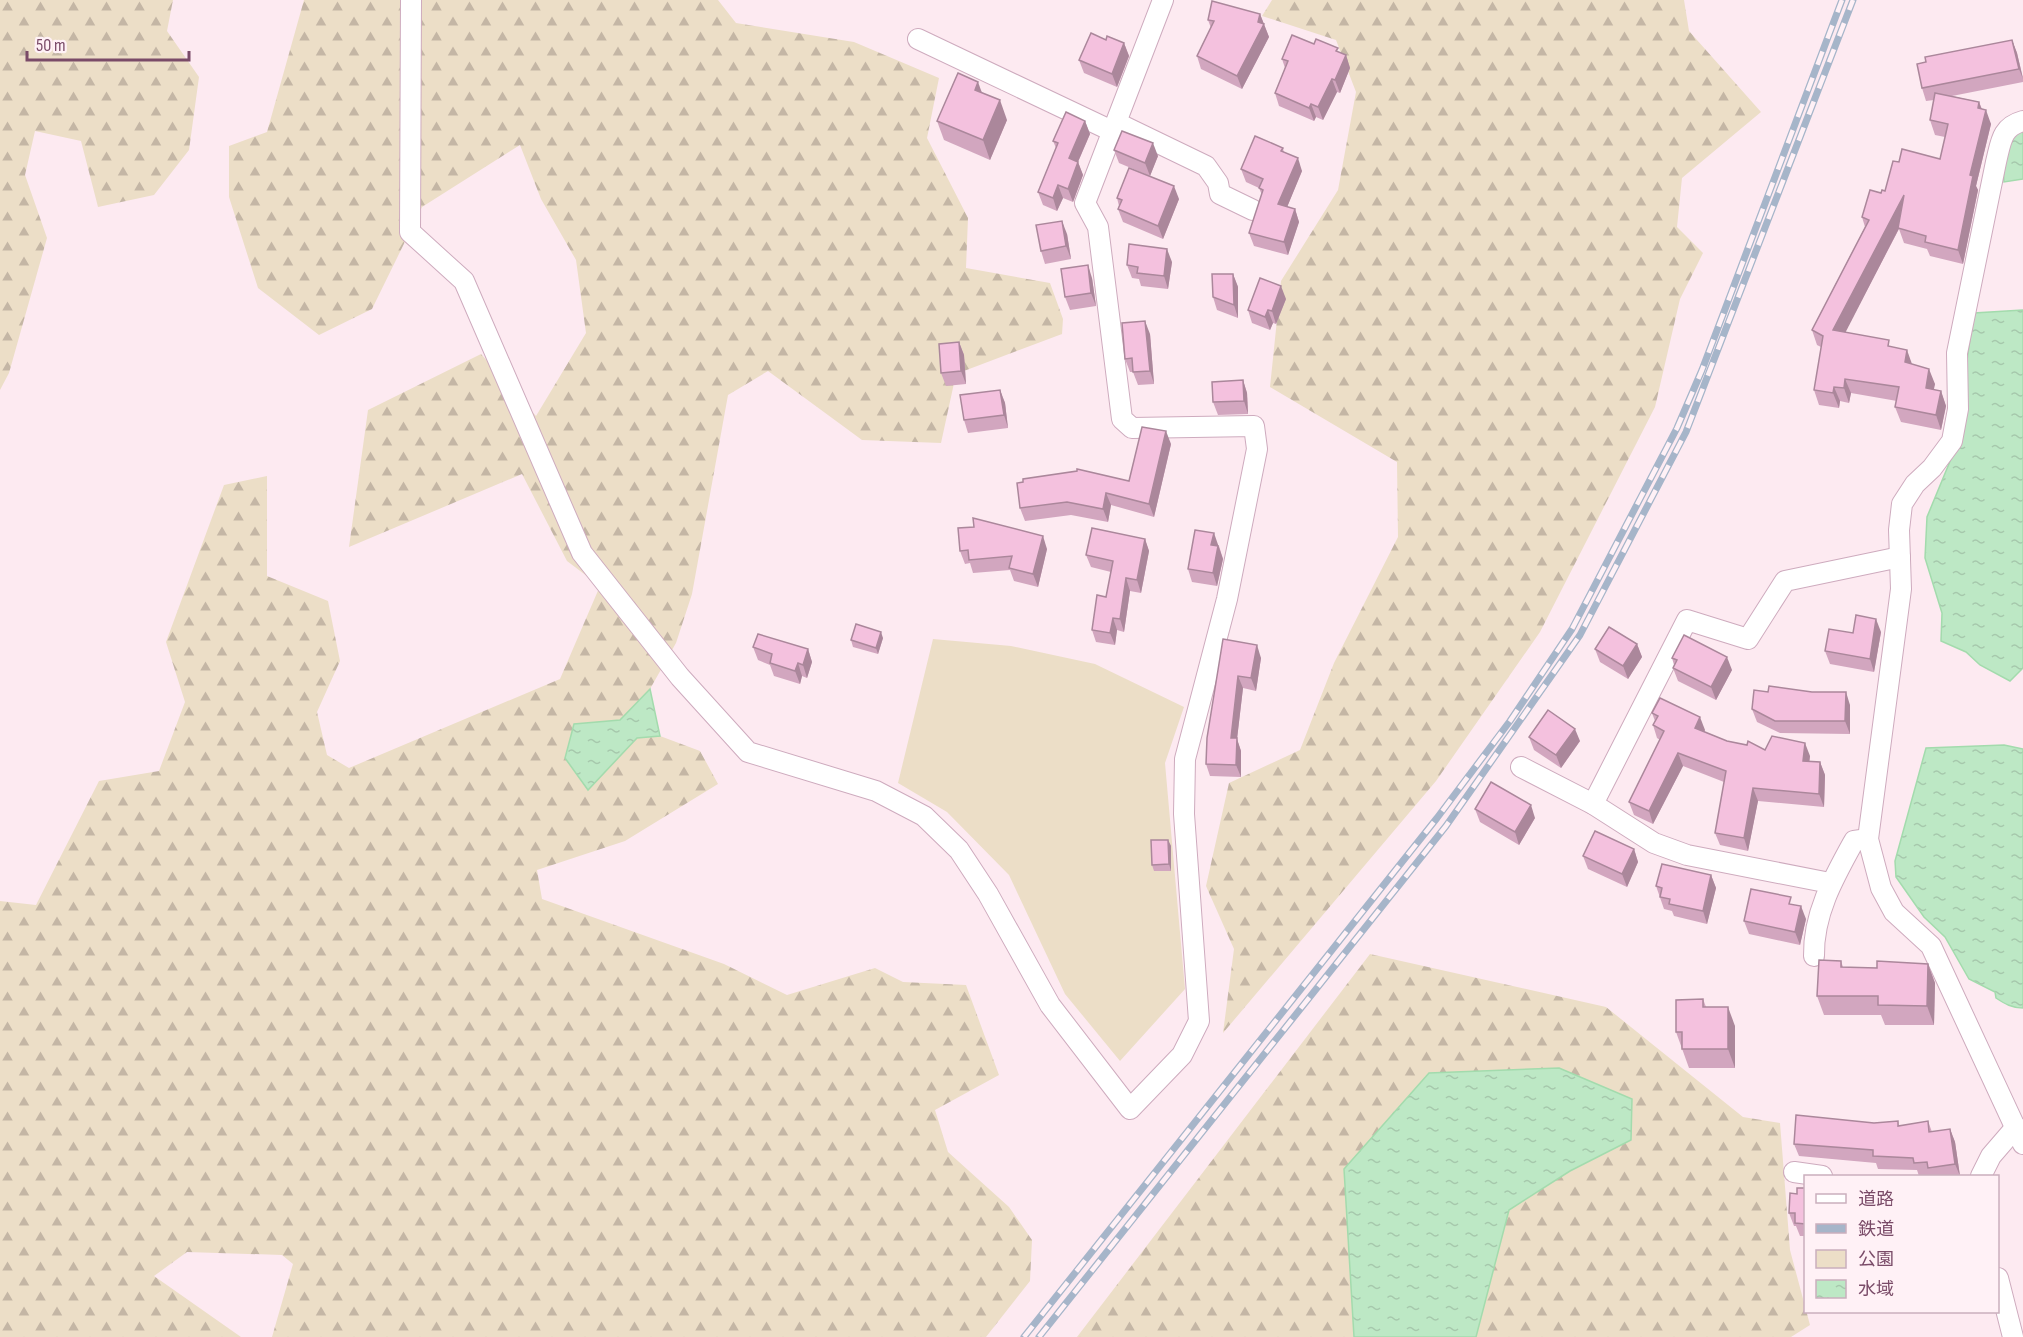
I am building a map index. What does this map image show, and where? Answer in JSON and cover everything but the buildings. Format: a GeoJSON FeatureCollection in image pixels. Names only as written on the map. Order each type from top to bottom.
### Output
{"type":"FeatureCollection","features":[{"type":"Feature","properties":{"kind":"street"},"geometry":{"type":"LineString","coordinates":[[411,0],[410,232],[464,281],[582,553],[680,677],[748,752],[876,791],[924,816],[959,850],[988,894],[1050,1005],[1130,1109],[1182,1055],[1199,1021],[1184,814],[1185,759],[1227,599],[1257,449],[1254,426],[1132,428],[1122,419],[1098,227],[1085,203],[1163,0]]}},
{"type":"Feature","properties":{"kind":"street"},"geometry":{"type":"LineString","coordinates":[[918,39],[1206,166],[1218,183],[1220,194],[1253,210]]}},
{"type":"Feature","properties":{"kind":"street"},"geometry":{"type":"LineString","coordinates":[[1982,1175],[1991,1156],[2020,1136],[1931,946],[1894,912],[1881,888],[1868,839],[1901,589],[1902,504],[1915,484],[1932,468],[1952,441],[1958,409],[1957,353],[1996,162],[2003,132],[2012,124],[2023,121]]}},
{"type":"Feature","properties":{"kind":"street"},"geometry":{"type":"LineString","coordinates":[[1593,804],[1687,620],[1748,639],[1785,581],[1900,557]]}},
{"type":"Feature","properties":{"kind":"street"},"geometry":{"type":"LineString","coordinates":[[1521,767],[1593,804],[1654,843],[1687,855],[1830,883]]}},
{"type":"Feature","properties":{"kind":"street"},"geometry":{"type":"LineString","coordinates":[[1814,956],[1814,937],[1830,883],[1854,841],[1868,839]]}},
{"type":"Feature","properties":{"kind":"street"},"geometry":{"type":"LineString","coordinates":[[1794,1172],[1815,1175]]}},
{"type":"Feature","properties":{"kind":"street"},"geometry":{"type":"LineString","coordinates":[[1999,1282],[2013,1337]]}},
{"type":"Feature","properties":{"kind":"green space"},"geometry":{"type":"Polygon","coordinates":[[[0,0],[173,0],[167,31],[199,77],[189,150],[154,195],[98,207],[81,141],[35,131],[25,175],[47,238],[9,373],[0,390],[0,0]]]}},
{"type":"Feature","properties":{"kind":"green space"},"geometry":{"type":"Polygon","coordinates":[[[304,0],[718,0],[736,23],[854,42],[939,78],[927,138],[968,218],[966,268],[1050,283],[1063,319],[1062,334],[956,374],[941,443],[862,440],[768,371],[728,395],[692,594],[676,643],[650,689],[620,720],[574,724],[588,789],[637,738],[660,736],[700,751],[718,784],[625,841],[537,870],[542,899],[724,964],[787,995],[875,968],[903,982],[966,985],[999,1075],[935,1110],[948,1152],[1009,1207],[1032,1240],[1030,1281],[986,1337],[272,1337],[293,1264],[282,1255],[187,1252],[154,1276],[241,1337],[0,1337],[0,901],[36,905],[99,781],[159,771],[185,702],[166,642],[224,485],[267,476],[267,576],[328,601],[340,661],[317,712],[327,755],[349,768],[560,679],[600,586],[567,561],[522,474],[349,547],[368,410],[481,354],[536,416],[586,333],[576,260],[541,199],[520,145],[422,207],[372,309],[319,335],[258,288],[229,197],[229,146],[267,132],[304,0]]]}},
{"type":"Feature","properties":{"kind":"green space"},"geometry":{"type":"Polygon","coordinates":[[[1272,0],[1684,0],[1689,31],[1761,112],[1682,178],[1677,227],[1703,253],[1680,299],[1655,407],[1540,632],[1436,781],[1223,1033],[1234,949],[1206,886],[1229,783],[1300,750],[1334,663],[1398,537],[1397,462],[1270,387],[1281,281],[1338,190],[1356,92],[1336,40],[1262,16],[1272,0]]]}},
{"type":"Feature","properties":{"kind":"green space"},"geometry":{"type":"Polygon","coordinates":[[[933,639],[1011,646],[1095,664],[1184,707],[1165,763],[1185,989],[1120,1061],[1065,994],[1009,875],[947,812],[898,783],[933,639]]]}},
{"type":"Feature","properties":{"kind":"green space"},"geometry":{"type":"Polygon","coordinates":[[[1370,954],[1606,1007],[1743,1117],[1780,1123],[1790,1250],[1804,1302],[1804,1313],[1807,1313],[1810,1325],[1791,1337],[1476,1337],[1509,1210],[1570,1171],[1631,1140],[1344,1169],[1354,1337],[1077,1337],[1370,954]]]}},
{"type":"Feature","properties":{"kind":"water"},"geometry":{"type":"Polygon","coordinates":[[[2023,130],[2023,179],[2004,182],[2003,168],[2012,133],[2023,130]]]}},
{"type":"Feature","properties":{"kind":"water"},"geometry":{"type":"Polygon","coordinates":[[[2023,310],[2023,668],[2010,681],[1980,665],[1966,652],[1941,641],[1942,613],[1925,558],[1927,517],[1953,454],[1974,313],[2023,310]]]}},
{"type":"Feature","properties":{"kind":"water"},"geometry":{"type":"Polygon","coordinates":[[[650,689],[660,736],[637,738],[588,790],[565,758],[574,724],[620,720],[650,689]]]}},
{"type":"Feature","properties":{"kind":"water"},"geometry":{"type":"Polygon","coordinates":[[[2004,745],[2023,749],[2023,1008],[2006,1004],[1996,998],[1995,992],[1969,979],[1945,937],[1924,917],[1896,877],[1895,861],[1926,748],[2004,745]]]}},
{"type":"Feature","properties":{"kind":"water"},"geometry":{"type":"Polygon","coordinates":[[[1559,1068],[1632,1099],[1631,1140],[1570,1171],[1509,1210],[1476,1337],[1354,1337],[1344,1169],[1429,1073],[1559,1068]]]}},
{"type":"Feature","properties":{"kind":"railway"},"geometry":{"type":"LineString","coordinates":[[1024,1337],[1437,818],[1510,721],[1572,629],[1677,428],[1702,370],[1842,0]]}},
{"type":"Feature","properties":{"kind":"railway"},"geometry":{"type":"LineString","coordinates":[[1039,1337],[1446,826],[1580,635],[1686,432],[1853,0]]}}]}
